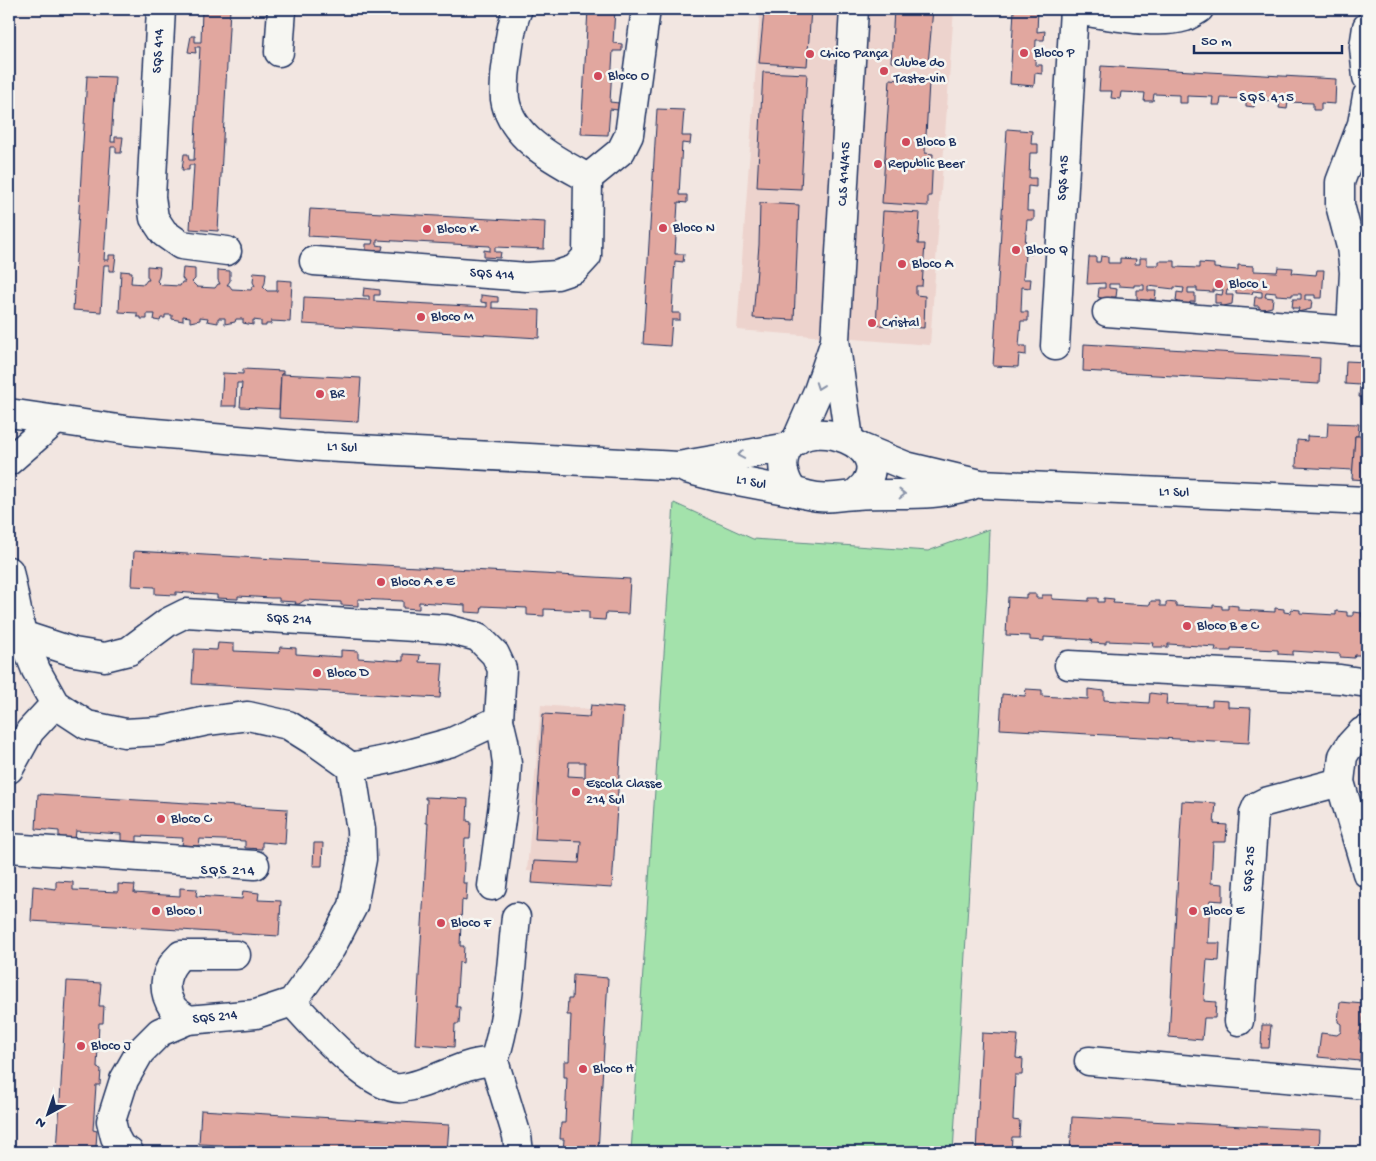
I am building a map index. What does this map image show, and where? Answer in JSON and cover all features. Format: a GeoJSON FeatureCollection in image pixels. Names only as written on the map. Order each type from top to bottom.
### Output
{"type":"FeatureCollection","features":[{"type":"Feature","properties":{"kind":"street","name":"SQS 414"},"geometry":{"type":"LineString","coordinates":[[161,9],[151,198],[154,218],[164,233],[181,245],[227,251]]}},
{"type":"Feature","properties":{"kind":"street"},"geometry":{"type":"LineString","coordinates":[[279,52],[282,9]]}},
{"type":"Feature","properties":{"kind":"street"},"geometry":{"type":"LineString","coordinates":[[511,11],[505,91],[506,100],[516,127],[545,154],[588,178],[621,151],[629,135],[646,9]]}},
{"type":"Feature","properties":{"kind":"street","name":"CLS 414/415"},"geometry":{"type":"LineString","coordinates":[[854,9],[835,340],[855,444]]}},
{"type":"Feature","properties":{"kind":"street","name":"SQS 415"},"geometry":{"type":"LineString","coordinates":[[1055,346],[1074,9],[1148,19],[1173,19],[1188,16],[1199,9]]}},
{"type":"Feature","properties":{"kind":"street"},"geometry":{"type":"LineString","coordinates":[[1367,27],[1364,46],[1367,77]]}},
{"type":"Feature","properties":{"kind":"street"},"geometry":{"type":"LineString","coordinates":[[1107,312],[1359,331],[1351,248],[1340,205],[1340,182],[1362,124],[1367,96]]}},
{"type":"Feature","properties":{"kind":"street","name":"SQS 414"},"geometry":{"type":"LineString","coordinates":[[314,261],[527,277],[557,275],[575,269],[587,256],[588,178]]}},
{"type":"Feature","properties":{"kind":"street","name":"CLS 414/415"},"geometry":{"type":"LineString","coordinates":[[792,444],[818,391],[835,340]]}},
{"type":"Feature","properties":{"kind":"street","name":"L1 Sul"},"geometry":{"type":"LineString","coordinates":[[9,418],[56,420],[132,432],[322,447],[678,466],[717,477],[796,492]]}},
{"type":"Feature","properties":{"kind":"street"},"geometry":{"type":"LineString","coordinates":[[9,461],[56,420]]}},
{"type":"Feature","properties":{"kind":"street"},"geometry":{"type":"LineString","coordinates":[[819,433],[830,434],[855,444],[869,462],[869,474],[865,484],[854,495],[836,498],[816,497],[796,492],[787,481],[783,469],[784,458],[792,444],[819,433]]}},
{"type":"Feature","properties":{"kind":"street","name":"L1 Sul"},"geometry":{"type":"LineString","coordinates":[[678,466],[792,444]]}},
{"type":"Feature","properties":{"kind":"street","name":"L1 Sul"},"geometry":{"type":"LineString","coordinates":[[855,444],[906,466],[981,484],[1367,501]]}},
{"type":"Feature","properties":{"kind":"street","name":"L1 Sul"},"geometry":{"type":"LineString","coordinates":[[854,495],[932,493],[981,484]]}},
{"type":"Feature","properties":{"kind":"street"},"geometry":{"type":"LineString","coordinates":[[9,571],[22,635],[36,670],[55,704],[87,724],[125,733],[161,731],[207,721],[248,716],[288,725],[320,745],[351,768],[361,830],[362,858],[353,906],[331,948],[292,1002],[341,1053],[373,1078],[390,1088],[402,1088],[424,1083],[467,1066],[494,1061]]}},
{"type":"Feature","properties":{"kind":"street","name":"SQS 214"},"geometry":{"type":"LineString","coordinates":[[22,635],[74,652],[105,657],[129,651],[168,622],[186,613],[448,629],[478,637],[495,654],[502,669],[499,720],[507,764],[492,886]]}},
{"type":"Feature","properties":{"kind":"street"},"geometry":{"type":"LineString","coordinates":[[1069,666],[1340,679],[1367,683]]}},
{"type":"Feature","properties":{"kind":"street"},"geometry":{"type":"LineString","coordinates":[[9,769],[30,731],[55,704]]}},
{"type":"Feature","properties":{"kind":"street"},"geometry":{"type":"LineString","coordinates":[[351,768],[452,742],[499,720]]}},
{"type":"Feature","properties":{"kind":"street"},"geometry":{"type":"LineString","coordinates":[[1367,730],[1362,732],[1350,745],[1344,756],[1340,782],[1359,812],[1367,873]]}},
{"type":"Feature","properties":{"kind":"street","name":"SQS 215"},"geometry":{"type":"LineString","coordinates":[[1239,1020],[1254,813],[1257,806],[1265,802],[1340,782]]}},
{"type":"Feature","properties":{"kind":"street"},"geometry":{"type":"LineString","coordinates":[[9,848],[254,865]]}},
{"type":"Feature","properties":{"kind":"street"},"geometry":{"type":"LineString","coordinates":[[516,917],[502,1038],[494,1061],[518,1136],[519,1152]]}},
{"type":"Feature","properties":{"kind":"street"},"geometry":{"type":"LineString","coordinates":[[188,1020],[173,1009],[166,993],[166,977],[172,963],[181,955],[236,955]]}},
{"type":"Feature","properties":{"kind":"street","name":"SQS 214"},"geometry":{"type":"LineString","coordinates":[[129,1152],[121,1148],[115,1137],[111,1121],[124,1080],[140,1052],[160,1032],[188,1020],[256,1014],[292,1002]]}},
{"type":"Feature","properties":{"kind":"street"},"geometry":{"type":"LineString","coordinates":[[1089,1060],[1367,1085]]}},
{"type":"Feature","properties":{"kind":"shaded area"},"geometry":{"type":"Polygon","coordinates":[[[760,9],[954,9],[930,345],[737,330],[760,9]]]}},
{"type":"Feature","properties":{"kind":"shaded area","name":"Escola Classe 214 Sul"},"geometry":{"type":"Polygon","coordinates":[[[541,705],[625,712],[611,879],[527,871],[541,705]]]}},
{"type":"Feature","properties":{"kind":"green space"},"geometry":{"type":"Polygon","coordinates":[[[674,503],[753,539],[928,551],[989,529],[987,591],[953,1152],[631,1152],[674,503]]]}},
{"type":"Feature","properties":{"kind":"building"},"geometry":{"type":"Polygon","coordinates":[[[202,9],[230,9],[218,231],[190,229],[194,165],[189,165],[189,170],[182,170],[184,154],[188,154],[189,160],[194,160],[200,47],[195,47],[196,53],[188,52],[191,36],[195,36],[195,42],[201,42],[202,9]]]}},
{"type":"Feature","properties":{"kind":"building","name":"Bloco O"},"geometry":{"type":"Polygon","coordinates":[[[588,9],[615,9],[613,43],[622,44],[622,51],[613,51],[610,102],[619,103],[618,110],[610,109],[608,135],[581,134],[588,9]]]}},
{"type":"Feature","properties":{"kind":"building"},"geometry":{"type":"Polygon","coordinates":[[[772,9],[811,9],[807,66],[759,63],[764,11],[772,12],[772,9]]]}},
{"type":"Feature","properties":{"kind":"building"},"geometry":{"type":"Polygon","coordinates":[[[894,9],[933,9],[928,64],[891,62],[894,9]]]}},
{"type":"Feature","properties":{"kind":"building","name":"Bloco P"},"geometry":{"type":"Polygon","coordinates":[[[1014,9],[1038,9],[1037,32],[1045,31],[1044,40],[1036,40],[1035,65],[1042,65],[1042,74],[1035,73],[1034,86],[1010,84],[1014,9]]]}},
{"type":"Feature","properties":{"kind":"building"},"geometry":{"type":"Polygon","coordinates":[[[1101,66],[1336,79],[1335,104],[1321,103],[1321,110],[1313,110],[1313,103],[1288,102],[1287,109],[1279,108],[1280,101],[1255,100],[1254,107],[1246,106],[1246,99],[1221,98],[1220,105],[1212,105],[1213,97],[1187,96],[1187,103],[1179,103],[1179,95],[1154,94],[1153,101],[1144,101],[1145,93],[1121,92],[1120,99],[1111,98],[1112,91],[1099,91],[1101,66]]]}},
{"type":"Feature","properties":{"kind":"building"},"geometry":{"type":"Polygon","coordinates":[[[763,72],[807,74],[801,189],[757,187],[763,72]]]}},
{"type":"Feature","properties":{"kind":"building"},"geometry":{"type":"Polygon","coordinates":[[[87,76],[115,77],[111,142],[115,142],[115,137],[123,137],[121,153],[116,153],[116,147],[111,147],[104,260],[109,260],[109,255],[116,255],[114,271],[109,271],[109,265],[104,265],[101,312],[73,310],[87,76]]]}},
{"type":"Feature","properties":{"kind":"building","name":"Bloco B"},"geometry":{"type":"Polygon","coordinates":[[[890,79],[929,82],[925,153],[933,154],[931,196],[928,196],[928,206],[882,203],[890,79]]]}},
{"type":"Feature","properties":{"kind":"building","name":"Bloco N"},"geometry":{"type":"Polygon","coordinates":[[[657,109],[684,110],[682,136],[691,136],[690,144],[682,143],[679,195],[687,195],[687,203],[678,202],[675,254],[684,254],[683,262],[675,261],[672,313],[680,313],[680,320],[672,320],[670,346],[643,344],[657,109]]]}},
{"type":"Feature","properties":{"kind":"building","name":"Bloco Q"},"geometry":{"type":"Polygon","coordinates":[[[1007,129],[1032,131],[1031,144],[1038,144],[1038,153],[1030,153],[1029,178],[1036,178],[1036,187],[1028,186],[1027,211],[1034,211],[1034,220],[1027,220],[1025,245],[1032,245],[1032,254],[1025,254],[1023,279],[1031,279],[1030,288],[1022,287],[1021,312],[1028,312],[1028,321],[1021,321],[1019,346],[1026,346],[1026,355],[1019,354],[1018,367],[993,366],[1007,129]]]}},
{"type":"Feature","properties":{"kind":"building"},"geometry":{"type":"Polygon","coordinates":[[[760,203],[799,205],[794,320],[753,318],[759,245],[760,203]]]}},
{"type":"Feature","properties":{"kind":"building","name":"Bloco K"},"geometry":{"type":"Polygon","coordinates":[[[310,209],[545,222],[544,249],[495,247],[495,252],[501,252],[500,258],[484,257],[484,250],[490,251],[490,246],[377,240],[377,245],[383,246],[382,250],[366,251],[366,244],[372,244],[373,240],[308,236],[310,209]]]}},
{"type":"Feature","properties":{"kind":"building","name":"Bloco A"},"geometry":{"type":"Polygon","coordinates":[[[883,211],[920,213],[918,244],[925,244],[922,286],[916,286],[916,295],[925,296],[924,328],[876,325],[883,211]]]}},
{"type":"Feature","properties":{"kind":"building","name":"Bloco L"},"geometry":{"type":"Polygon","coordinates":[[[1101,256],[1108,257],[1108,263],[1120,263],[1120,258],[1136,259],[1135,264],[1140,264],[1140,258],[1147,258],[1147,265],[1159,265],[1159,261],[1175,261],[1175,267],[1199,268],[1199,263],[1214,264],[1214,268],[1238,270],[1238,265],[1254,266],[1254,271],[1277,272],[1278,267],[1293,268],[1292,273],[1316,275],[1317,270],[1324,270],[1322,298],[1315,298],[1315,295],[1305,295],[1305,300],[1312,300],[1311,309],[1298,312],[1299,308],[1292,308],[1293,299],[1301,299],[1301,294],[1292,294],[1292,296],[1266,292],[1265,297],[1273,298],[1272,307],[1259,310],[1259,306],[1254,306],[1255,297],[1262,297],[1262,292],[1253,291],[1252,294],[1236,293],[1236,291],[1227,290],[1226,295],[1233,295],[1232,304],[1220,307],[1220,303],[1215,303],[1215,294],[1222,295],[1223,290],[1213,290],[1213,292],[1197,291],[1197,288],[1188,288],[1188,293],[1195,293],[1195,302],[1190,302],[1189,305],[1176,301],[1177,292],[1183,293],[1184,288],[1174,287],[1174,289],[1148,286],[1148,291],[1156,291],[1155,300],[1150,299],[1150,303],[1137,299],[1137,290],[1144,290],[1144,285],[1134,285],[1134,287],[1109,284],[1109,288],[1117,289],[1116,297],[1111,297],[1111,301],[1098,297],[1099,288],[1105,288],[1105,283],[1087,284],[1089,257],[1096,257],[1096,262],[1100,262],[1101,256]]]}},
{"type":"Feature","properties":{"kind":"building"},"geometry":{"type":"Polygon","coordinates":[[[147,266],[160,267],[157,281],[161,285],[180,286],[182,282],[185,282],[182,278],[183,268],[195,269],[195,279],[192,282],[197,287],[215,288],[220,284],[218,270],[230,271],[230,281],[227,285],[232,289],[251,290],[255,286],[253,282],[254,272],[266,273],[263,287],[267,291],[277,291],[277,280],[292,281],[290,322],[271,321],[271,324],[261,326],[261,321],[253,320],[253,325],[243,323],[243,319],[236,319],[235,322],[225,324],[225,318],[218,318],[218,323],[207,321],[208,318],[200,317],[200,320],[190,322],[190,317],[183,316],[183,321],[172,319],[172,315],[165,315],[165,318],[161,318],[160,321],[154,320],[155,314],[147,314],[147,319],[141,319],[141,317],[137,317],[137,313],[119,312],[121,271],[132,272],[131,283],[144,284],[149,280],[147,266]]]}},
{"type":"Feature","properties":{"kind":"building","name":"Bloco M"},"geometry":{"type":"Polygon","coordinates":[[[364,288],[380,290],[380,295],[374,295],[374,301],[487,307],[487,303],[481,302],[481,295],[498,297],[498,302],[492,302],[492,308],[540,310],[539,338],[303,324],[304,297],[369,300],[369,296],[363,296],[364,288]]]}},
{"type":"Feature","properties":{"kind":"building"},"geometry":{"type":"Polygon","coordinates":[[[1084,344],[1320,358],[1319,384],[1083,371],[1084,344]]]}},
{"type":"Feature","properties":{"kind":"building"},"geometry":{"type":"Polygon","coordinates":[[[1346,361],[1367,362],[1367,398],[1359,397],[1360,385],[1345,384],[1346,361]]]}},
{"type":"Feature","properties":{"kind":"building"},"geometry":{"type":"Polygon","coordinates":[[[243,369],[283,371],[283,374],[281,374],[279,409],[240,407],[242,383],[237,383],[236,406],[221,406],[223,373],[243,374],[243,369]]]}},
{"type":"Feature","properties":{"kind":"building","name":"BR"},"geometry":{"type":"Polygon","coordinates":[[[281,374],[361,378],[358,422],[279,418],[281,374]]]}},
{"type":"Feature","properties":{"kind":"building"},"geometry":{"type":"Polygon","coordinates":[[[1328,423],[1359,424],[1358,436],[1355,436],[1353,470],[1296,467],[1297,440],[1307,441],[1307,436],[1327,437],[1328,423]]]}},
{"type":"Feature","properties":{"kind":"building"},"geometry":{"type":"Polygon","coordinates":[[[1355,436],[1367,436],[1367,480],[1352,479],[1355,436]]]}},
{"type":"Feature","properties":{"kind":"building","name":"Bloco A e E"},"geometry":{"type":"Polygon","coordinates":[[[134,551],[630,579],[628,614],[606,613],[605,620],[589,619],[589,611],[544,609],[544,616],[527,615],[527,608],[482,606],[481,613],[465,612],[465,605],[419,602],[419,609],[403,608],[403,601],[358,599],[358,606],[341,605],[341,602],[305,600],[295,604],[296,602],[279,601],[279,598],[238,596],[238,599],[217,598],[217,595],[176,592],[176,595],[155,594],[155,587],[132,586],[134,551]]]}},
{"type":"Feature","properties":{"kind":"building","name":"Bloco B e C"},"geometry":{"type":"Polygon","coordinates":[[[1026,594],[1036,594],[1036,598],[1042,598],[1042,595],[1052,595],[1052,599],[1089,601],[1089,598],[1098,598],[1098,602],[1104,602],[1104,598],[1114,599],[1113,603],[1150,605],[1151,601],[1160,601],[1160,606],[1166,606],[1166,602],[1176,603],[1176,606],[1213,608],[1213,605],[1222,606],[1222,609],[1228,609],[1228,605],[1238,606],[1238,610],[1275,612],[1275,608],[1284,609],[1284,612],[1291,613],[1291,609],[1300,610],[1300,613],[1336,615],[1336,611],[1347,612],[1347,616],[1353,616],[1353,612],[1362,613],[1362,617],[1367,617],[1367,655],[1355,655],[1354,658],[1340,657],[1340,654],[1293,651],[1293,655],[1278,654],[1278,650],[1231,648],[1231,651],[1215,651],[1216,647],[1168,644],[1168,647],[1153,647],[1154,643],[1106,641],[1106,644],[1091,643],[1092,640],[1044,637],[1044,641],[1030,640],[1030,636],[1006,635],[1008,597],[1026,598],[1026,594]]]}},
{"type":"Feature","properties":{"kind":"building","name":"Bloco D"},"geometry":{"type":"Polygon","coordinates":[[[218,643],[234,644],[234,651],[279,653],[280,647],[296,648],[296,654],[341,657],[341,650],[358,651],[358,658],[403,661],[403,654],[420,655],[419,662],[443,663],[440,698],[192,684],[194,649],[217,650],[218,643]]]}},
{"type":"Feature","properties":{"kind":"building"},"geometry":{"type":"Polygon","coordinates":[[[1026,689],[1042,690],[1042,696],[1088,699],[1088,689],[1104,691],[1104,700],[1149,703],[1150,693],[1167,695],[1166,704],[1212,706],[1212,700],[1228,701],[1228,707],[1251,708],[1249,743],[1000,729],[1002,694],[1025,696],[1026,689]]]}},
{"type":"Feature","properties":{"kind":"building","name":"Escola Classe 214 Sul"},"geometry":{"type":"Polygon","coordinates":[[[591,705],[623,708],[612,888],[532,883],[534,861],[579,863],[581,841],[535,839],[543,714],[589,717],[591,705]],[[569,762],[568,776],[585,777],[585,762],[569,762]]]}},
{"type":"Feature","properties":{"kind":"building","name":"Bloco C"},"geometry":{"type":"Polygon","coordinates":[[[38,794],[287,809],[285,844],[262,842],[262,849],[245,848],[245,841],[200,839],[199,846],[182,845],[183,838],[137,836],[137,842],[121,841],[121,834],[76,831],[75,839],[59,838],[59,831],[36,829],[38,794]]]}},
{"type":"Feature","properties":{"kind":"building","name":"Bloco F"},"geometry":{"type":"Polygon","coordinates":[[[425,797],[468,799],[467,821],[471,822],[470,839],[465,839],[463,883],[467,883],[466,901],[462,900],[460,946],[464,946],[463,963],[459,962],[456,1007],[460,1007],[459,1024],[455,1024],[454,1047],[415,1044],[428,823],[426,823],[427,799],[425,797]]]}},
{"type":"Feature","properties":{"kind":"building","name":"Bloco E"},"geometry":{"type":"Polygon","coordinates":[[[1182,801],[1216,803],[1214,824],[1227,825],[1226,842],[1213,842],[1211,883],[1223,884],[1223,901],[1210,900],[1208,943],[1220,943],[1219,961],[1207,960],[1204,1001],[1216,1002],[1215,1018],[1204,1018],[1202,1040],[1169,1037],[1182,801]]]}},
{"type":"Feature","properties":{"kind":"building"},"geometry":{"type":"Polygon","coordinates":[[[314,843],[323,843],[322,866],[313,866],[314,843]]]}},
{"type":"Feature","properties":{"kind":"building","name":"Bloco I"},"geometry":{"type":"Polygon","coordinates":[[[56,881],[73,882],[73,890],[118,892],[118,884],[135,885],[134,893],[180,896],[180,888],[197,889],[196,896],[242,899],[243,891],[259,893],[258,900],[281,901],[279,936],[31,921],[33,886],[56,889],[56,881]]]}},
{"type":"Feature","properties":{"kind":"building","name":"Bloco H"},"geometry":{"type":"Polygon","coordinates":[[[573,975],[608,978],[598,1152],[563,1152],[564,1139],[560,1139],[561,1123],[565,1123],[567,1077],[564,1077],[564,1061],[569,1061],[571,1015],[567,1015],[568,999],[572,999],[573,975]]]}},
{"type":"Feature","properties":{"kind":"building","name":"Bloco J"},"geometry":{"type":"Polygon","coordinates":[[[67,981],[101,983],[99,1006],[104,1006],[103,1023],[99,1023],[97,1068],[101,1069],[100,1085],[96,1085],[93,1130],[97,1131],[96,1147],[92,1147],[92,1152],[57,1152],[67,981]]]}},
{"type":"Feature","properties":{"kind":"building"},"geometry":{"type":"Polygon","coordinates":[[[1340,1002],[1364,1004],[1363,1030],[1360,1031],[1359,1039],[1362,1041],[1360,1061],[1318,1057],[1321,1033],[1337,1035],[1341,1032],[1341,1024],[1338,1022],[1340,1002]]]}},
{"type":"Feature","properties":{"kind":"building"},"geometry":{"type":"Polygon","coordinates":[[[1262,1025],[1271,1025],[1269,1048],[1261,1048],[1262,1025]]]}},
{"type":"Feature","properties":{"kind":"building"},"geometry":{"type":"Polygon","coordinates":[[[982,1033],[1018,1035],[1016,1058],[1023,1059],[1022,1075],[1015,1075],[1013,1120],[1020,1121],[1019,1137],[1012,1137],[1011,1152],[976,1152],[982,1033]]]}},
{"type":"Feature","properties":{"kind":"building"},"geometry":{"type":"Polygon","coordinates":[[[201,1110],[449,1125],[447,1152],[346,1152],[301,1149],[301,1152],[284,1152],[284,1149],[239,1146],[238,1151],[222,1150],[223,1145],[199,1144],[201,1110]]]}},
{"type":"Feature","properties":{"kind":"building"},"geometry":{"type":"Polygon","coordinates":[[[1072,1117],[1320,1130],[1319,1152],[1070,1152],[1072,1117]]]}},
{"type":"Feature","properties":{"kind":"place","name":"Bloco P"},"geometry":{"type":"Point","coordinates":[1024,53]}},
{"type":"Feature","properties":{"kind":"place","name":"Chico Pança"},"geometry":{"type":"Point","coordinates":[810,54]}},
{"type":"Feature","properties":{"kind":"place","name":"Clube do Taste-vin"},"geometry":{"type":"Point","coordinates":[884,71]}},
{"type":"Feature","properties":{"kind":"place","name":"Bloco O"},"geometry":{"type":"Point","coordinates":[598,76]}},
{"type":"Feature","properties":{"kind":"place","name":"Bloco B"},"geometry":{"type":"Point","coordinates":[906,142]}},
{"type":"Feature","properties":{"kind":"place","name":"Republic Beer"},"geometry":{"type":"Point","coordinates":[878,164]}},
{"type":"Feature","properties":{"kind":"place","name":"Bloco N"},"geometry":{"type":"Point","coordinates":[663,228]}},
{"type":"Feature","properties":{"kind":"place","name":"Bloco K"},"geometry":{"type":"Point","coordinates":[427,229]}},
{"type":"Feature","properties":{"kind":"place","name":"Bloco Q"},"geometry":{"type":"Point","coordinates":[1016,250]}},
{"type":"Feature","properties":{"kind":"place","name":"Bloco A"},"geometry":{"type":"Point","coordinates":[902,264]}},
{"type":"Feature","properties":{"kind":"place","name":"Bloco L"},"geometry":{"type":"Point","coordinates":[1219,284]}},
{"type":"Feature","properties":{"kind":"place","name":"Bloco M"},"geometry":{"type":"Point","coordinates":[421,317]}},
{"type":"Feature","properties":{"kind":"place","name":"Cristal"},"geometry":{"type":"Point","coordinates":[872,323]}},
{"type":"Feature","properties":{"kind":"place","name":"BR"},"geometry":{"type":"Point","coordinates":[320,394]}},
{"type":"Feature","properties":{"kind":"place","name":"Bloco A e E"},"geometry":{"type":"Point","coordinates":[381,582]}},
{"type":"Feature","properties":{"kind":"place","name":"Bloco B e C"},"geometry":{"type":"Point","coordinates":[1187,626]}},
{"type":"Feature","properties":{"kind":"place","name":"Bloco D"},"geometry":{"type":"Point","coordinates":[317,673]}},
{"type":"Feature","properties":{"kind":"place","name":"Escola Classe 214 Sul"},"geometry":{"type":"Point","coordinates":[576,792]}},
{"type":"Feature","properties":{"kind":"place","name":"Bloco C"},"geometry":{"type":"Point","coordinates":[161,819]}},
{"type":"Feature","properties":{"kind":"place","name":"Bloco I"},"geometry":{"type":"Point","coordinates":[156,911]}},
{"type":"Feature","properties":{"kind":"place","name":"Bloco E"},"geometry":{"type":"Point","coordinates":[1193,911]}},
{"type":"Feature","properties":{"kind":"place","name":"Bloco F"},"geometry":{"type":"Point","coordinates":[441,923]}},
{"type":"Feature","properties":{"kind":"place","name":"Bloco J"},"geometry":{"type":"Point","coordinates":[81,1046]}},
{"type":"Feature","properties":{"kind":"place","name":"Bloco H"},"geometry":{"type":"Point","coordinates":[583,1069]}},
{"type":"Feature","properties":{"kind":"district","name":"SQS 415"},"geometry":{"type":"Point","coordinates":[1267,98]}},
{"type":"Feature","properties":{"kind":"district","name":"SQS 214"},"geometry":{"type":"Point","coordinates":[228,871]}}]}
